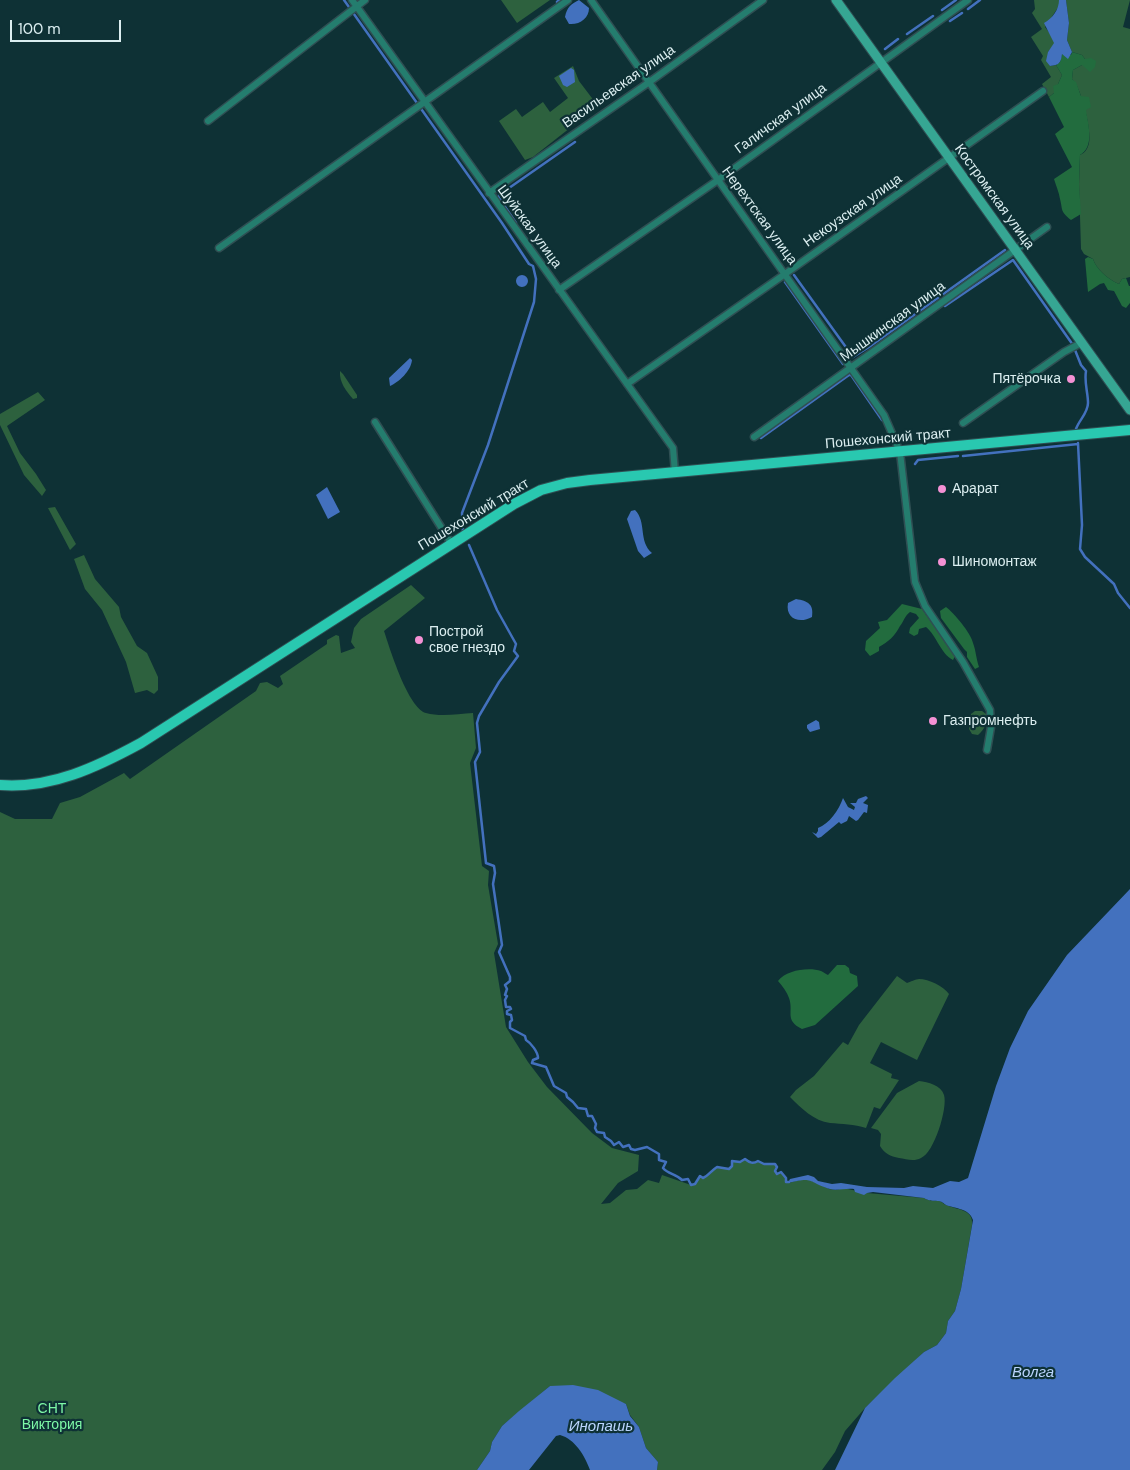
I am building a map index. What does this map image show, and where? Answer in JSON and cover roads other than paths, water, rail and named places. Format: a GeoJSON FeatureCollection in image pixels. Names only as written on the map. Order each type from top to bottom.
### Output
{"type":"FeatureCollection","features":[{"type":"Feature","properties":{"kind":"main road","name":"Пошехонский тракт"},"geometry":{"type":"LineString","coordinates":[[0,785],[41,784],[73,775],[141,743],[514,504],[542,490],[567,483],[590,480],[1130,430]]}},
{"type":"Feature","properties":{"kind":"street"},"geometry":{"type":"LineString","coordinates":[[208,121],[353,6],[365,0]]}},
{"type":"Feature","properties":{"kind":"street"},"geometry":{"type":"LineString","coordinates":[[219,248],[568,0]]}},
{"type":"Feature","properties":{"kind":"street","name":"Нерехтская улица"},"geometry":{"type":"LineString","coordinates":[[591,0],[884,415],[900,452],[915,582],[925,606],[963,662],[990,710],[991,727],[987,750]]}},
{"type":"Feature","properties":{"kind":"street","name":"Васильевская улица"},"geometry":{"type":"LineString","coordinates":[[489,193],[648,83],[763,0]]}},
{"type":"Feature","properties":{"kind":"street","name":"Костромская улица"},"geometry":{"type":"LineString","coordinates":[[836,0],[1130,410]]}},
{"type":"Feature","properties":{"kind":"street","name":"Галичская улица"},"geometry":{"type":"LineString","coordinates":[[559,290],[718,180],[968,0]]}},
{"type":"Feature","properties":{"kind":"street","name":"Шуйская улица"},"geometry":{"type":"LineString","coordinates":[[353,6],[421,104],[489,193],[673,448],[675,473]]}},
{"type":"Feature","properties":{"kind":"street","name":"Некоузская улица"},"geometry":{"type":"LineString","coordinates":[[627,384],[1043,91]]}},
{"type":"Feature","properties":{"kind":"street","name":"Мышкинская улица"},"geometry":{"type":"LineString","coordinates":[[754,437],[1047,227]]}},
{"type":"Feature","properties":{"kind":"street"},"geometry":{"type":"LineString","coordinates":[[963,423],[1064,352],[1081,343]]}},
{"type":"Feature","properties":{"kind":"street"},"geometry":{"type":"LineString","coordinates":[[375,422],[451,544]]}},
{"type":"Feature","properties":{"kind":"water"},"geometry":{"type":"Polygon","coordinates":[[[579,0],[589,8],[589,12],[586,18],[580,22],[569,24],[565,17],[568,8],[579,0]]]}},
{"type":"Feature","properties":{"kind":"water"},"geometry":{"type":"Polygon","coordinates":[[[1059,0],[1066,0],[1069,23],[1067,40],[1072,52],[1068,59],[1062,54],[1059,63],[1050,66],[1046,61],[1048,52],[1054,43],[1044,23],[1055,13],[1059,0]]]}},
{"type":"Feature","properties":{"kind":"water"},"geometry":{"type":"Polygon","coordinates":[[[571,68],[574,70],[575,82],[567,87],[563,85],[559,76],[571,68]]]}},
{"type":"Feature","properties":{"kind":"water"},"geometry":{"type":"Polygon","coordinates":[[[522,275],[528,281],[522,287],[516,281],[522,275]]]}},
{"type":"Feature","properties":{"kind":"water"},"geometry":{"type":"Polygon","coordinates":[[[410,358],[412,360],[407,372],[401,379],[390,386],[389,378],[410,358]]]}},
{"type":"Feature","properties":{"kind":"water"},"geometry":{"type":"Polygon","coordinates":[[[327,487],[340,512],[328,519],[316,495],[327,487]]]}},
{"type":"Feature","properties":{"kind":"water"},"geometry":{"type":"Polygon","coordinates":[[[635,510],[641,520],[645,543],[652,553],[644,558],[638,551],[627,519],[631,511],[635,510]]]}},
{"type":"Feature","properties":{"kind":"water"},"geometry":{"type":"Polygon","coordinates":[[[796,599],[804,601],[811,606],[812,617],[798,620],[791,616],[788,603],[796,599]]]}},
{"type":"Feature","properties":{"kind":"water"},"geometry":{"type":"Polygon","coordinates":[[[816,720],[819,722],[820,729],[810,732],[807,725],[816,720]]]}},
{"type":"Feature","properties":{"kind":"water"},"geometry":{"type":"Polygon","coordinates":[[[866,796],[868,798],[863,803],[868,805],[867,813],[864,812],[858,820],[856,821],[849,816],[847,821],[841,824],[839,822],[818,838],[812,832],[816,834],[818,828],[830,820],[843,798],[848,807],[854,810],[855,807],[850,803],[856,803],[858,799],[866,796]]]}},
{"type":"Feature","properties":{"kind":"water","name":"Волга"},"geometry":{"type":"Polygon","coordinates":[[[1130,889],[1130,1470],[835,1470],[865,1408],[924,1352],[937,1345],[946,1333],[948,1321],[955,1311],[961,1289],[973,1220],[965,1211],[939,1201],[873,1192],[864,1195],[855,1192],[854,1189],[832,1190],[807,1180],[788,1183],[790,1179],[808,1175],[818,1181],[832,1184],[841,1183],[867,1187],[904,1188],[913,1186],[933,1188],[950,1181],[959,1182],[968,1178],[996,1086],[1010,1048],[1028,1011],[1067,955],[1130,889]]]}},
{"type":"Feature","properties":{"kind":"water","name":"Инопашь"},"geometry":{"type":"Polygon","coordinates":[[[573,1385],[598,1390],[626,1404],[630,1416],[639,1427],[646,1448],[658,1462],[657,1470],[590,1470],[575,1444],[560,1435],[556,1436],[529,1470],[477,1470],[490,1451],[492,1442],[502,1426],[550,1386],[573,1385]]]}},
{"type":"Feature","properties":{"kind":"waterway"},"geometry":{"type":"LineString","coordinates":[[344,0],[529,264],[533,266],[536,279],[534,302],[488,445],[462,513],[463,532]]}},
{"type":"Feature","properties":{"kind":"waterway"},"geometry":{"type":"LineString","coordinates":[[942,10],[956,0]]}},
{"type":"Feature","properties":{"kind":"waterway"},"geometry":{"type":"LineString","coordinates":[[968,9],[980,0]]}},
{"type":"Feature","properties":{"kind":"waterway"},"geometry":{"type":"LineString","coordinates":[[950,21],[962,13]]}},
{"type":"Feature","properties":{"kind":"waterway"},"geometry":{"type":"LineString","coordinates":[[907,34],[933,16]]}},
{"type":"Feature","properties":{"kind":"waterway"},"geometry":{"type":"LineString","coordinates":[[885,49],[898,39]]}},
{"type":"Feature","properties":{"kind":"waterway"},"geometry":{"type":"LineString","coordinates":[[516,223],[499,198],[499,195],[575,142]]}},
{"type":"Feature","properties":{"kind":"waterway"},"geometry":{"type":"LineString","coordinates":[[794,275],[853,357],[1005,250]]}},
{"type":"Feature","properties":{"kind":"waterway"},"geometry":{"type":"LineString","coordinates":[[945,306],[1013,260],[1073,345]]}},
{"type":"Feature","properties":{"kind":"waterway"},"geometry":{"type":"LineString","coordinates":[[785,282],[843,364]]}},
{"type":"Feature","properties":{"kind":"waterway"},"geometry":{"type":"LineString","coordinates":[[1075,350],[1081,365],[1086,371],[1085,380],[1088,403],[1087,410],[1076,429]]}},
{"type":"Feature","properties":{"kind":"waterway"},"geometry":{"type":"LineString","coordinates":[[761,438],[849,375],[851,375],[882,420]]}},
{"type":"Feature","properties":{"kind":"waterway"},"geometry":{"type":"LineString","coordinates":[[1078,443],[1082,525],[1080,549],[1085,557],[1114,584],[1118,593],[1130,608]]}},
{"type":"Feature","properties":{"kind":"waterway"},"geometry":{"type":"LineString","coordinates":[[963,456],[1078,444]]}},
{"type":"Feature","properties":{"kind":"waterway"},"geometry":{"type":"LineString","coordinates":[[915,464],[918,460],[958,456]]}},
{"type":"Feature","properties":{"kind":"waterway"},"geometry":{"type":"LineString","coordinates":[[469,545],[497,610],[516,644],[514,651],[518,656],[499,682],[479,716],[477,723],[480,752],[475,762],[486,863],[494,866],[495,873],[493,884],[502,945],[499,952],[510,977],[510,981],[505,985],[507,989],[505,995],[507,996],[505,1000],[506,1007],[511,1009],[507,1011],[507,1014],[511,1015],[512,1020],[510,1028],[525,1036],[526,1040],[536,1050],[538,1058],[533,1060],[532,1063],[546,1067],[554,1086],[566,1093],[567,1097],[578,1108],[586,1109],[588,1116],[592,1116],[596,1124],[597,1132],[604,1133],[605,1137],[614,1145],[619,1142],[623,1147],[629,1145],[631,1149],[635,1150],[647,1147],[659,1154],[659,1160],[666,1162],[663,1168],[665,1170],[682,1180],[688,1179],[691,1185],[695,1184],[700,1176],[705,1177],[717,1167],[729,1169],[732,1166],[732,1161],[740,1162],[745,1159],[751,1163],[758,1161],[764,1164],[775,1164],[777,1174],[781,1172],[786,1178],[786,1182],[789,1182]]}},
{"type":"Feature","properties":{"kind":"place","name":"Пятёрочка"},"geometry":{"type":"Point","coordinates":[1071,379]}},
{"type":"Feature","properties":{"kind":"place","name":"Арарат"},"geometry":{"type":"Point","coordinates":[942,489]}},
{"type":"Feature","properties":{"kind":"place","name":"Шиномонтаж"},"geometry":{"type":"Point","coordinates":[942,562]}},
{"type":"Feature","properties":{"kind":"place","name":"Построй свое гнездо"},"geometry":{"type":"Point","coordinates":[419,640]}},
{"type":"Feature","properties":{"kind":"place","name":"Газпромнефть"},"geometry":{"type":"Point","coordinates":[933,721]}},
{"type":"Feature","properties":{"kind":"park label","name":"СНТ Виктория"},"geometry":{"type":"Point","coordinates":[52,1418]}}]}
